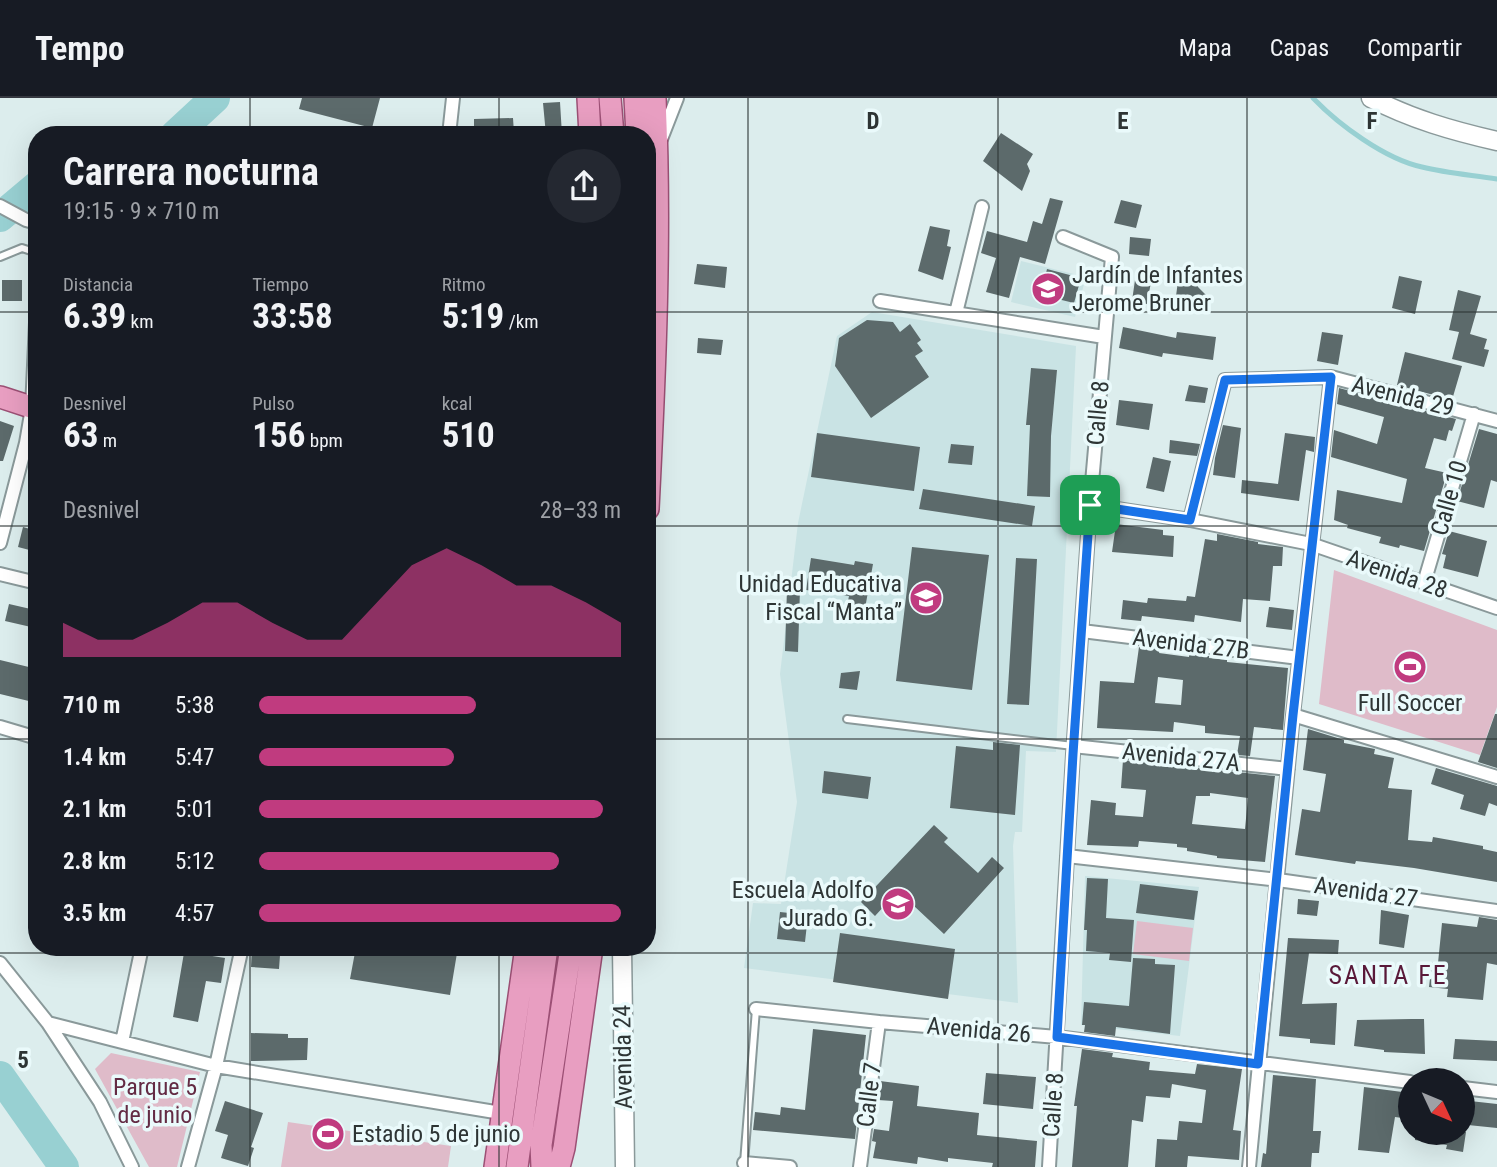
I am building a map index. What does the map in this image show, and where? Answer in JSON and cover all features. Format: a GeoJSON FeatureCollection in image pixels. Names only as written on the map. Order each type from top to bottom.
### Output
{"type":"FeatureCollection","features":[{"type":"Feature","properties":{"kind":"main road"},"geometry":{"type":"LineString","coordinates":[[589,98],[590,126]]}},
{"type":"Feature","properties":{"kind":"main road"},"geometry":{"type":"LineString","coordinates":[[610,98],[612,126]]}},
{"type":"Feature","properties":{"kind":"main road"},"geometry":{"type":"LineString","coordinates":[[635,98],[637,126]]}},
{"type":"Feature","properties":{"kind":"main road"},"geometry":{"type":"LineString","coordinates":[[654,98],[656,126]]}},
{"type":"Feature","properties":{"kind":"main road"},"geometry":{"type":"LineString","coordinates":[[1371,98],[1406,115],[1497,141]]}},
{"type":"Feature","properties":{"kind":"main road"},"geometry":{"type":"LineString","coordinates":[[656,132],[656,324]]}},
{"type":"Feature","properties":{"kind":"main road"},"geometry":{"type":"LineString","coordinates":[[0,397],[28,407]]}},
{"type":"Feature","properties":{"kind":"main road"},"geometry":{"type":"LineString","coordinates":[[495,1167],[525,956]]}},
{"type":"Feature","properties":{"kind":"main road"},"geometry":{"type":"LineString","coordinates":[[517,1167],[546,956]]}},
{"type":"Feature","properties":{"kind":"main road"},"geometry":{"type":"LineString","coordinates":[[542,1167],[541,1145],[570,956]]}},
{"type":"Feature","properties":{"kind":"main road"},"geometry":{"type":"LineString","coordinates":[[559,1167],[564,1148],[591,956]]}},
{"type":"Feature","properties":{"kind":"main road","name":"Avenida 24"},"geometry":{"type":"LineString","coordinates":[[622,956],[625,1167]]}},
{"type":"Feature","properties":{"kind":"street"},"geometry":{"type":"LineString","coordinates":[[450,126],[453,98]]}},
{"type":"Feature","properties":{"kind":"street"},"geometry":{"type":"LineString","coordinates":[[657,149],[677,98]]}},
{"type":"Feature","properties":{"kind":"street"},"geometry":{"type":"LineString","coordinates":[[0,206],[28,220]]}},
{"type":"Feature","properties":{"kind":"street"},"geometry":{"type":"LineString","coordinates":[[956,313],[982,207]]}},
{"type":"Feature","properties":{"kind":"street","name":"Calle 8"},"geometry":{"type":"LineString","coordinates":[[1049,1167],[1073,746],[1090,505],[1112,257],[1063,237]]}},
{"type":"Feature","properties":{"kind":"street"},"geometry":{"type":"LineString","coordinates":[[880,301],[1104,337]]}},
{"type":"Feature","properties":{"kind":"street"},"geometry":{"type":"LineString","coordinates":[[1249,1167],[1299,657],[1331,377]]}},
{"type":"Feature","properties":{"kind":"street","name":"Avenida 29"},"geometry":{"type":"LineString","coordinates":[[1190,520],[1225,380],[1331,377],[1497,421]]}},
{"type":"Feature","properties":{"kind":"street","name":"Calle 10"},"geometry":{"type":"LineString","coordinates":[[1424,583],[1474,414]]}},
{"type":"Feature","properties":{"kind":"street"},"geometry":{"type":"LineString","coordinates":[[0,543],[28,454]]}},
{"type":"Feature","properties":{"kind":"street","name":"Avenida 28"},"geometry":{"type":"LineString","coordinates":[[1090,505],[1190,520],[1311,544],[1497,608]]}},
{"type":"Feature","properties":{"kind":"street"},"geometry":{"type":"LineString","coordinates":[[0,573],[28,581]]}},
{"type":"Feature","properties":{"kind":"street","name":"Avenida 27B"},"geometry":{"type":"LineString","coordinates":[[1082,631],[1299,657]]}},
{"type":"Feature","properties":{"kind":"street"},"geometry":{"type":"LineString","coordinates":[[1293,715],[1497,777]]}},
{"type":"Feature","properties":{"kind":"street"},"geometry":{"type":"LineString","coordinates":[[0,727],[28,735]]}},
{"type":"Feature","properties":{"kind":"street","name":"Avenida 27A"},"geometry":{"type":"LineString","coordinates":[[1073,746],[1288,769]]}},
{"type":"Feature","properties":{"kind":"street","name":"Avenida 27"},"geometry":{"type":"LineString","coordinates":[[1068,856],[1278,880],[1497,911]]}},
{"type":"Feature","properties":{"kind":"street"},"geometry":{"type":"LineString","coordinates":[[122,1042],[140,956]]}},
{"type":"Feature","properties":{"kind":"street"},"geometry":{"type":"LineString","coordinates":[[188,1167],[216,1066],[240,956]]}},
{"type":"Feature","properties":{"kind":"street"},"geometry":{"type":"LineString","coordinates":[[0,963],[48,1023],[100,1102],[132,1167]]}},
{"type":"Feature","properties":{"kind":"street","name":"Avenida 26"},"geometry":{"type":"LineString","coordinates":[[756,1009],[1057,1037],[1398,1081]]}},
{"type":"Feature","properties":{"kind":"street","name":"Calle 7"},"geometry":{"type":"LineString","coordinates":[[860,1167],[878,1022]]}},
{"type":"Feature","properties":{"kind":"street"},"geometry":{"type":"LineString","coordinates":[[48,1023],[216,1066],[501,1113]]}},
{"type":"Feature","properties":{"kind":"street"},"geometry":{"type":"LineString","coordinates":[[1475,1090],[1497,1093]]}},
{"type":"Feature","properties":{"kind":"street"},"geometry":{"type":"LineString","coordinates":[[744,1163],[790,1167]]}},
{"type":"Feature","properties":{"kind":"lane"},"geometry":{"type":"LineString","coordinates":[[0,257],[22,248],[28,250]]}},
{"type":"Feature","properties":{"kind":"lane"},"geometry":{"type":"LineString","coordinates":[[847,719],[1073,746]]}},
{"type":"Feature","properties":{"kind":"lane"},"geometry":{"type":"LineString","coordinates":[[744,1163],[756,1009]]}},
{"type":"Feature","properties":{"kind":"shaded area","name":"Jardín de Infantes Jerome Bruner"},"geometry":{"type":"Polygon","coordinates":[[[1021,261],[1086,277],[1075,317],[1011,302],[1021,261]]]}},
{"type":"Feature","properties":{"kind":"shaded area","name":"Unidad Educativa Fiscal “Manta”"},"geometry":{"type":"Polygon","coordinates":[[[872,312],[1076,346],[1056,752],[1026,751],[1022,832],[1015,832],[1013,846],[1018,1003],[744,968],[753,903],[781,904],[797,802],[780,674],[798,523],[837,336],[872,312]]]}},
{"type":"Feature","properties":{"kind":"shaded area"},"geometry":{"type":"Polygon","coordinates":[[[1085,876],[1199,887],[1180,1036],[1081,1025],[1085,876]]]}},
{"type":"Feature","properties":{"kind":"green space","name":"Full Soccer"},"geometry":{"type":"Polygon","coordinates":[[[1334,570],[1497,630],[1497,707],[1480,755],[1319,704],[1334,570]]]}},
{"type":"Feature","properties":{"kind":"green space"},"geometry":{"type":"Polygon","coordinates":[[[1137,921],[1193,928],[1189,961],[1133,954],[1137,921]]]}},
{"type":"Feature","properties":{"kind":"green space","name":"Parque 5 de junio"},"geometry":{"type":"Polygon","coordinates":[[[111,1053],[200,1072],[177,1167],[149,1167],[95,1069],[111,1053]]]}},
{"type":"Feature","properties":{"kind":"green space","name":"Estadio 5 de junio"},"geometry":{"type":"Polygon","coordinates":[[[288,1122],[451,1146],[448,1167],[281,1167],[288,1122]]]}},
{"type":"Feature","properties":{"kind":"building"},"geometry":{"type":"Polygon","coordinates":[[[302,98],[380,98],[373,126],[299,109],[302,98]]]}},
{"type":"Feature","properties":{"kind":"building"},"geometry":{"type":"Polygon","coordinates":[[[560,102],[561,126],[545,126],[543,103],[560,102]]]}},
{"type":"Feature","properties":{"kind":"building"},"geometry":{"type":"Polygon","coordinates":[[[513,118],[514,126],[474,126],[474,119],[513,118]]]}},
{"type":"Feature","properties":{"kind":"building"},"geometry":{"type":"Polygon","coordinates":[[[1001,133],[1033,154],[1027,164],[1030,171],[1022,191],[983,161],[1001,133]]]}},
{"type":"Feature","properties":{"kind":"building"},"geometry":{"type":"Polygon","coordinates":[[[1050,198],[1063,201],[1045,264],[1020,257],[1009,298],[986,292],[996,258],[981,253],[987,231],[1027,242],[1033,221],[1042,224],[1050,198]]]}},
{"type":"Feature","properties":{"kind":"building"},"geometry":{"type":"Polygon","coordinates":[[[1121,200],[1142,205],[1136,228],[1114,223],[1121,200]]]}},
{"type":"Feature","properties":{"kind":"building"},"geometry":{"type":"Polygon","coordinates":[[[930,226],[950,230],[947,246],[951,247],[943,280],[918,271],[930,226]]]}},
{"type":"Feature","properties":{"kind":"building"},"geometry":{"type":"Polygon","coordinates":[[[1130,237],[1151,239],[1149,256],[1129,254],[1130,237]]]}},
{"type":"Feature","properties":{"kind":"building"},"geometry":{"type":"Polygon","coordinates":[[[697,264],[727,267],[725,288],[694,284],[697,264]]]}},
{"type":"Feature","properties":{"kind":"building"},"geometry":{"type":"Polygon","coordinates":[[[1047,269],[1081,278],[1074,303],[1041,295],[1047,269]]]}},
{"type":"Feature","properties":{"kind":"building"},"geometry":{"type":"Polygon","coordinates":[[[1179,273],[1193,274],[1198,287],[1208,297],[1206,310],[1175,304],[1179,273]]]}},
{"type":"Feature","properties":{"kind":"building"},"geometry":{"type":"Polygon","coordinates":[[[1399,276],[1422,281],[1415,314],[1392,308],[1399,276]]]}},
{"type":"Feature","properties":{"kind":"building"},"geometry":{"type":"Polygon","coordinates":[[[2,280],[22,280],[22,301],[2,301],[2,280]]]}},
{"type":"Feature","properties":{"kind":"building"},"geometry":{"type":"Polygon","coordinates":[[[1135,280],[1151,282],[1147,304],[1132,301],[1135,280]]]}},
{"type":"Feature","properties":{"kind":"building"},"geometry":{"type":"Polygon","coordinates":[[[1458,290],[1481,296],[1470,334],[1487,339],[1484,349],[1489,350],[1484,367],[1452,359],[1459,332],[1449,330],[1458,290]]]}},
{"type":"Feature","properties":{"kind":"building"},"geometry":{"type":"Polygon","coordinates":[[[867,320],[893,322],[900,332],[910,324],[921,340],[917,343],[923,351],[915,356],[929,377],[871,418],[835,366],[839,338],[867,320]]]}},
{"type":"Feature","properties":{"kind":"building"},"geometry":{"type":"Polygon","coordinates":[[[1123,327],[1176,338],[1177,332],[1216,337],[1213,360],[1163,353],[1162,357],[1119,348],[1123,327]]]}},
{"type":"Feature","properties":{"kind":"building"},"geometry":{"type":"Polygon","coordinates":[[[1322,332],[1343,335],[1338,365],[1317,361],[1322,332]]]}},
{"type":"Feature","properties":{"kind":"building"},"geometry":{"type":"Polygon","coordinates":[[[698,338],[723,340],[721,355],[697,353],[698,338]]]}},
{"type":"Feature","properties":{"kind":"building"},"geometry":{"type":"Polygon","coordinates":[[[1405,352],[1462,366],[1452,400],[1397,385],[1405,352]]]}},
{"type":"Feature","properties":{"kind":"building"},"geometry":{"type":"Polygon","coordinates":[[[1031,368],[1057,370],[1051,436],[1050,497],[1027,496],[1030,425],[1026,425],[1031,368]]]}},
{"type":"Feature","properties":{"kind":"building"},"geometry":{"type":"Polygon","coordinates":[[[1189,385],[1208,388],[1205,403],[1185,401],[1189,385]]]}},
{"type":"Feature","properties":{"kind":"building"},"geometry":{"type":"Polygon","coordinates":[[[1339,388],[1456,419],[1446,441],[1434,438],[1425,468],[1447,473],[1424,551],[1379,543],[1381,537],[1347,528],[1348,525],[1334,520],[1337,490],[1402,503],[1407,479],[1331,457],[1334,430],[1377,444],[1384,417],[1337,404],[1339,388]]]}},
{"type":"Feature","properties":{"kind":"building"},"geometry":{"type":"Polygon","coordinates":[[[1119,400],[1153,404],[1149,430],[1116,425],[1119,400]]]}},
{"type":"Feature","properties":{"kind":"building"},"geometry":{"type":"Polygon","coordinates":[[[0,421],[14,426],[3,461],[0,461],[0,421]]]}},
{"type":"Feature","properties":{"kind":"building"},"geometry":{"type":"Polygon","coordinates":[[[1223,425],[1241,428],[1235,478],[1213,475],[1223,425]]]}},
{"type":"Feature","properties":{"kind":"building"},"geometry":{"type":"Polygon","coordinates":[[[1479,429],[1497,434],[1497,482],[1491,480],[1484,508],[1457,501],[1479,429]]]}},
{"type":"Feature","properties":{"kind":"building"},"geometry":{"type":"Polygon","coordinates":[[[817,433],[920,447],[914,491],[811,477],[817,433]]]}},
{"type":"Feature","properties":{"kind":"building"},"geometry":{"type":"Polygon","coordinates":[[[1285,433],[1315,437],[1314,452],[1306,450],[1299,501],[1241,493],[1242,480],[1278,484],[1285,433]]]}},
{"type":"Feature","properties":{"kind":"building"},"geometry":{"type":"Polygon","coordinates":[[[1170,440],[1200,444],[1197,456],[1169,453],[1170,440]]]}},
{"type":"Feature","properties":{"kind":"building"},"geometry":{"type":"Polygon","coordinates":[[[951,444],[974,446],[972,465],[948,463],[951,444]]]}},
{"type":"Feature","properties":{"kind":"building"},"geometry":{"type":"Polygon","coordinates":[[[1153,457],[1171,461],[1164,492],[1146,488],[1153,457]]]}},
{"type":"Feature","properties":{"kind":"building"},"geometry":{"type":"Polygon","coordinates":[[[923,489],[1035,506],[1032,526],[919,509],[923,489]]]}},
{"type":"Feature","properties":{"kind":"building"},"geometry":{"type":"Polygon","coordinates":[[[1116,524],[1163,530],[1163,535],[1174,536],[1173,557],[1112,552],[1116,524]]]}},
{"type":"Feature","properties":{"kind":"building"},"geometry":{"type":"Polygon","coordinates":[[[23,527],[28,528],[28,550],[18,547],[23,527]]]}},
{"type":"Feature","properties":{"kind":"building"},"geometry":{"type":"Polygon","coordinates":[[[1449,531],[1487,541],[1478,577],[1443,568],[1446,555],[1442,554],[1449,531]]]}},
{"type":"Feature","properties":{"kind":"building"},"geometry":{"type":"Polygon","coordinates":[[[1217,534],[1283,547],[1282,566],[1273,566],[1270,601],[1243,599],[1241,622],[1195,615],[1194,622],[1142,616],[1141,621],[1121,619],[1123,600],[1147,603],[1148,598],[1186,601],[1187,596],[1195,597],[1205,539],[1217,541],[1217,534]]]}},
{"type":"Feature","properties":{"kind":"building"},"geometry":{"type":"Polygon","coordinates":[[[912,547],[989,555],[972,690],[896,681],[912,547]]]}},
{"type":"Feature","properties":{"kind":"building"},"geometry":{"type":"Polygon","coordinates":[[[811,558],[854,565],[855,561],[873,564],[864,614],[846,611],[849,596],[806,590],[811,558]]]}},
{"type":"Feature","properties":{"kind":"building"},"geometry":{"type":"Polygon","coordinates":[[[1016,558],[1037,559],[1029,705],[1007,704],[1016,558]]]}},
{"type":"Feature","properties":{"kind":"building"},"geometry":{"type":"Polygon","coordinates":[[[787,589],[800,589],[798,652],[785,651],[787,589]]]}},
{"type":"Feature","properties":{"kind":"building"},"geometry":{"type":"Polygon","coordinates":[[[9,604],[28,608],[28,626],[5,621],[9,604]]]}},
{"type":"Feature","properties":{"kind":"building"},"geometry":{"type":"Polygon","coordinates":[[[1269,607],[1294,610],[1292,630],[1266,627],[1269,607]]]}},
{"type":"Feature","properties":{"kind":"building"},"geometry":{"type":"Polygon","coordinates":[[[1139,647],[1160,649],[1159,653],[1189,657],[1189,654],[1209,656],[1227,662],[1288,668],[1283,730],[1254,727],[1250,756],[1237,755],[1240,736],[1205,733],[1205,726],[1174,722],[1173,732],[1097,728],[1100,681],[1134,683],[1139,647]],[[1158,677],[1155,703],[1181,705],[1183,680],[1158,677]]]}},
{"type":"Feature","properties":{"kind":"building"},"geometry":{"type":"Polygon","coordinates":[[[0,660],[28,667],[28,701],[0,694],[0,660]]]}},
{"type":"Feature","properties":{"kind":"building"},"geometry":{"type":"Polygon","coordinates":[[[860,671],[857,690],[839,688],[841,673],[860,671]]]}},
{"type":"Feature","properties":{"kind":"building"},"geometry":{"type":"Polygon","coordinates":[[[1497,714],[1497,768],[1478,762],[1497,714]]]}},
{"type":"Feature","properties":{"kind":"building"},"geometry":{"type":"Polygon","coordinates":[[[1308,729],[1344,740],[1344,743],[1375,749],[1374,754],[1394,758],[1388,788],[1412,790],[1408,840],[1432,842],[1433,837],[1483,846],[1483,849],[1497,852],[1497,882],[1414,868],[1356,861],[1355,864],[1295,855],[1302,809],[1320,812],[1326,774],[1303,770],[1308,729]]]}},
{"type":"Feature","properties":{"kind":"building"},"geometry":{"type":"Polygon","coordinates":[[[993,742],[1020,745],[1015,815],[950,808],[956,746],[993,750],[993,742]]]}},
{"type":"Feature","properties":{"kind":"building"},"geometry":{"type":"Polygon","coordinates":[[[1123,760],[1275,776],[1265,862],[1217,858],[1187,851],[1187,848],[1177,847],[1177,844],[1139,841],[1138,847],[1087,845],[1091,800],[1116,803],[1115,815],[1143,817],[1146,790],[1121,788],[1123,760]],[[1210,793],[1210,796],[1196,796],[1192,824],[1245,829],[1248,798],[1210,793]]]}},
{"type":"Feature","properties":{"kind":"building"},"geometry":{"type":"Polygon","coordinates":[[[1436,768],[1497,786],[1497,806],[1489,803],[1485,816],[1460,809],[1464,795],[1431,784],[1436,768]]]}},
{"type":"Feature","properties":{"kind":"building"},"geometry":{"type":"Polygon","coordinates":[[[824,771],[871,777],[868,799],[822,793],[824,771]]]}},
{"type":"Feature","properties":{"kind":"building"},"geometry":{"type":"Polygon","coordinates":[[[934,825],[948,838],[944,842],[978,873],[992,857],[1004,868],[944,934],[898,891],[875,916],[861,902],[934,825]]]}},
{"type":"Feature","properties":{"kind":"building"},"geometry":{"type":"Polygon","coordinates":[[[1087,878],[1108,879],[1106,918],[1134,920],[1131,962],[1109,960],[1110,953],[1086,951],[1087,930],[1084,930],[1087,878]]]}},
{"type":"Feature","properties":{"kind":"building"},"geometry":{"type":"Polygon","coordinates":[[[1140,884],[1198,891],[1194,920],[1136,913],[1140,884]]]}},
{"type":"Feature","properties":{"kind":"building"},"geometry":{"type":"Polygon","coordinates":[[[1298,899],[1319,901],[1317,916],[1297,914],[1298,899]]]}},
{"type":"Feature","properties":{"kind":"building"},"geometry":{"type":"Polygon","coordinates":[[[1381,910],[1409,915],[1404,948],[1379,944],[1381,910]]]}},
{"type":"Feature","properties":{"kind":"building"},"geometry":{"type":"Polygon","coordinates":[[[780,912],[808,915],[805,942],[777,939],[780,912]]]}},
{"type":"Feature","properties":{"kind":"building"},"geometry":{"type":"Polygon","coordinates":[[[1479,917],[1497,920],[1497,965],[1487,963],[1483,1000],[1447,997],[1448,989],[1429,987],[1432,962],[1438,963],[1442,923],[1477,927],[1479,917]]]}},
{"type":"Feature","properties":{"kind":"building"},"geometry":{"type":"Polygon","coordinates":[[[840,933],[955,949],[948,999],[833,982],[840,933]]]}},
{"type":"Feature","properties":{"kind":"building"},"geometry":{"type":"Polygon","coordinates":[[[1288,938],[1339,940],[1338,954],[1309,953],[1302,1004],[1337,1003],[1335,1045],[1279,1036],[1288,938]]]}},
{"type":"Feature","properties":{"kind":"building"},"geometry":{"type":"Polygon","coordinates":[[[183,956],[225,958],[221,983],[206,981],[198,1022],[173,1017],[183,956]]]}},
{"type":"Feature","properties":{"kind":"building"},"geometry":{"type":"Polygon","coordinates":[[[252,956],[280,956],[279,969],[251,967],[252,956]]]}},
{"type":"Feature","properties":{"kind":"building"},"geometry":{"type":"Polygon","coordinates":[[[354,956],[456,956],[450,995],[350,979],[354,956]]]}},
{"type":"Feature","properties":{"kind":"building"},"geometry":{"type":"Polygon","coordinates":[[[1133,958],[1155,959],[1155,964],[1175,965],[1170,1034],[1116,1027],[1115,1036],[1084,1032],[1084,1002],[1129,1006],[1133,958]]]}},
{"type":"Feature","properties":{"kind":"building"},"geometry":{"type":"Polygon","coordinates":[[[1424,1019],[1425,1054],[1384,1052],[1354,1046],[1357,1020],[1424,1019]]]}},
{"type":"Feature","properties":{"kind":"building"},"geometry":{"type":"Polygon","coordinates":[[[813,1029],[866,1035],[855,1139],[753,1130],[755,1112],[780,1115],[781,1107],[805,1110],[813,1029]]]}},
{"type":"Feature","properties":{"kind":"building"},"geometry":{"type":"Polygon","coordinates":[[[251,1033],[288,1034],[288,1038],[308,1038],[307,1060],[251,1061],[251,1033]]]}},
{"type":"Feature","properties":{"kind":"building"},"geometry":{"type":"Polygon","coordinates":[[[1455,1039],[1497,1041],[1497,1061],[1453,1059],[1455,1039]]]}},
{"type":"Feature","properties":{"kind":"building"},"geometry":{"type":"Polygon","coordinates":[[[1082,1049],[1113,1053],[1112,1057],[1150,1062],[1149,1070],[1195,1074],[1197,1064],[1242,1069],[1233,1130],[1241,1131],[1239,1160],[1188,1156],[1187,1167],[1155,1167],[1157,1139],[1177,1140],[1179,1121],[1202,1123],[1206,1090],[1172,1084],[1170,1098],[1146,1096],[1143,1122],[1132,1120],[1128,1167],[1072,1167],[1077,1106],[1074,1106],[1082,1049]]]}},
{"type":"Feature","properties":{"kind":"building"},"geometry":{"type":"Polygon","coordinates":[[[986,1073],[1036,1077],[1033,1109],[983,1104],[986,1073]]]}},
{"type":"Feature","properties":{"kind":"building"},"geometry":{"type":"Polygon","coordinates":[[[1273,1075],[1316,1079],[1313,1131],[1321,1131],[1319,1153],[1312,1153],[1311,1167],[1261,1167],[1263,1153],[1266,1154],[1273,1075]]]}},
{"type":"Feature","properties":{"kind":"building"},"geometry":{"type":"Polygon","coordinates":[[[880,1081],[919,1086],[917,1106],[979,1113],[977,1135],[1037,1141],[1035,1167],[992,1167],[993,1163],[948,1158],[948,1162],[918,1157],[917,1164],[873,1158],[876,1142],[872,1141],[874,1129],[889,1131],[893,1101],[878,1100],[880,1081]]]}},
{"type":"Feature","properties":{"kind":"building"},"geometry":{"type":"Polygon","coordinates":[[[1364,1087],[1398,1091],[1398,1117],[1395,1117],[1389,1153],[1358,1150],[1364,1087]]]}},
{"type":"Feature","properties":{"kind":"building"},"geometry":{"type":"Polygon","coordinates":[[[225,1101],[263,1113],[251,1147],[254,1148],[248,1166],[221,1158],[228,1135],[215,1131],[225,1101]]]}},
{"type":"Feature","properties":{"kind":"building"},"geometry":{"type":"Polygon","coordinates":[[[1475,1102],[1497,1104],[1497,1128],[1475,1126],[1475,1102]]]}},
{"type":"Feature","properties":{"kind":"building"},"geometry":{"type":"Polygon","coordinates":[[[1447,1145],[1464,1145],[1463,1152],[1446,1149],[1447,1145]]]}},
{"type":"Feature","properties":{"kind":"waterway"},"geometry":{"type":"LineString","coordinates":[[185,126],[215,98]]}},
{"type":"Feature","properties":{"kind":"waterway"},"geometry":{"type":"LineString","coordinates":[[1313,98],[1349,130],[1393,157],[1431,169],[1497,179]]}},
{"type":"Feature","properties":{"kind":"waterway"},"geometry":{"type":"LineString","coordinates":[[0,217],[28,194]]}},
{"type":"Feature","properties":{"kind":"waterway"},"geometry":{"type":"LineString","coordinates":[[0,1076],[64,1167]]}},
{"type":"Feature","properties":{"kind":"place","name":"Jardín de Infantes Jerome Bruner"},"geometry":{"type":"Point","coordinates":[1048,289]}},
{"type":"Feature","properties":{"kind":"place","name":"Unidad Educativa Fiscal “Manta”"},"geometry":{"type":"Point","coordinates":[926,598]}},
{"type":"Feature","properties":{"kind":"place","name":"Full Soccer"},"geometry":{"type":"Point","coordinates":[1410,667]}},
{"type":"Feature","properties":{"kind":"place","name":"Escuela Adolfo Jurado G."},"geometry":{"type":"Point","coordinates":[898,904]}},
{"type":"Feature","properties":{"kind":"place","name":"Estadio 5 de junio"},"geometry":{"type":"Point","coordinates":[328,1134]}},
{"type":"Feature","properties":{"kind":"district","name":"SANTA FE"},"geometry":{"type":"Point","coordinates":[1388,975]}},
{"type":"Feature","properties":{"kind":"route"},"geometry":{"type":"LineString","coordinates":[[1331,377],[1311,544],[1258,1064],[1057,1037],[1090,505],[1190,520],[1225,380],[1331,377]]}}]}
